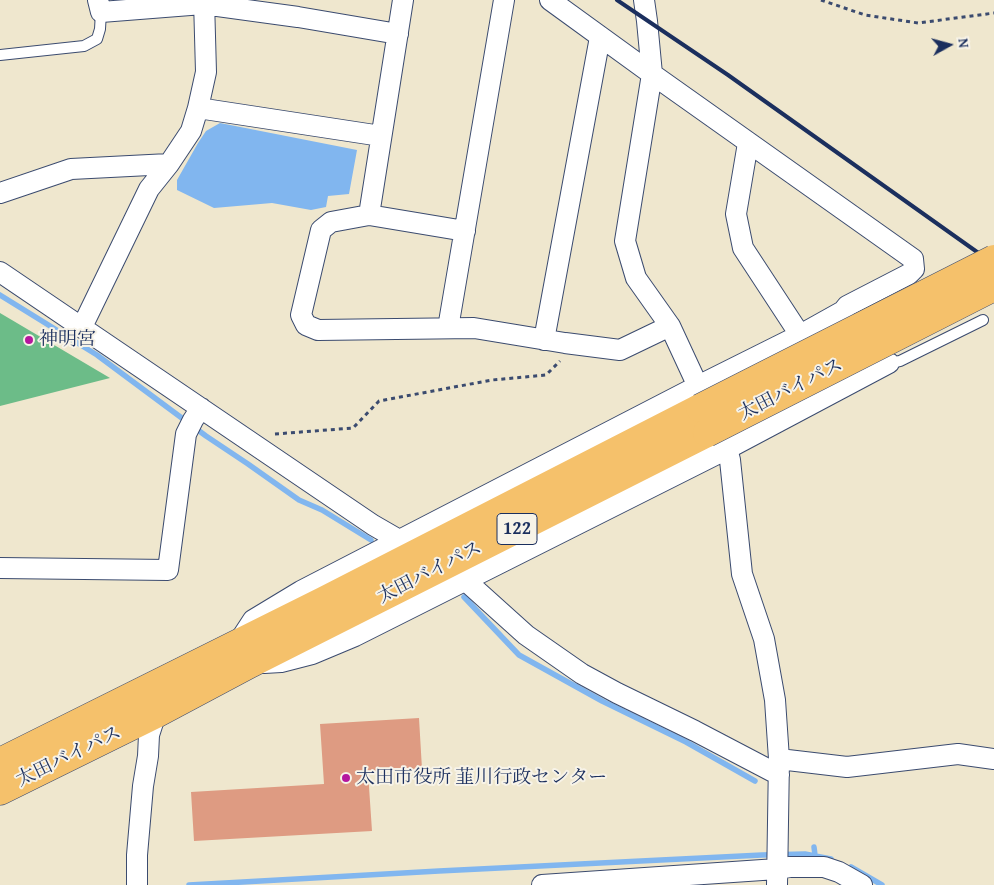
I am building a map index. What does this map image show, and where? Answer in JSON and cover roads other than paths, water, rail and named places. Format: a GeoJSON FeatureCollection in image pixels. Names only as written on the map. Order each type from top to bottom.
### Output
{"type":"FeatureCollection","features":[{"type":"Feature","properties":{"kind":"highway","name":"太田バイパス"},"geometry":{"type":"LineString","coordinates":[[708,419],[994,259]]}},
{"type":"Feature","properties":{"kind":"highway","name":"太田バイパス"},"geometry":{"type":"LineString","coordinates":[[0,762],[165,681],[243,654],[708,419],[994,287]]}},
{"type":"Feature","properties":{"kind":"highway","name":"太田バイパス"},"geometry":{"type":"LineString","coordinates":[[0,791],[156,714],[243,654]]}},
{"type":"Feature","properties":{"kind":"street"},"geometry":{"type":"LineString","coordinates":[[369,215],[403,0]]}},
{"type":"Feature","properties":{"kind":"street"},"geometry":{"type":"LineString","coordinates":[[448,328],[504,0]]}},
{"type":"Feature","properties":{"kind":"street"},"geometry":{"type":"LineString","coordinates":[[550,0],[913,259],[914,269],[909,274],[846,306],[843,311],[800,335],[708,419],[466,580],[355,636],[312,654],[281,662],[243,654],[253,620],[301,591],[399,540],[708,419],[889,363]]}},
{"type":"Feature","properties":{"kind":"street"},"geometry":{"type":"LineString","coordinates":[[644,0],[652,74],[625,241],[636,278],[670,326],[708,419],[730,460],[742,574],[764,639],[775,700],[779,767],[777,877]]}},
{"type":"Feature","properties":{"kind":"street"},"geometry":{"type":"LineString","coordinates":[[100,6],[203,2],[300,9],[398,34]]}},
{"type":"Feature","properties":{"kind":"street"},"geometry":{"type":"LineString","coordinates":[[82,327],[149,189],[169,164],[191,131],[206,72],[203,2]]}},
{"type":"Feature","properties":{"kind":"street"},"geometry":{"type":"LineString","coordinates":[[544,340],[600,36]]}},
{"type":"Feature","properties":{"kind":"street"},"geometry":{"type":"LineString","coordinates":[[198,108],[381,136]]}},
{"type":"Feature","properties":{"kind":"street"},"geometry":{"type":"LineString","coordinates":[[748,143],[736,214],[743,248],[800,335]]}},
{"type":"Feature","properties":{"kind":"street"},"geometry":{"type":"LineString","coordinates":[[0,193],[71,169],[169,164]]}},
{"type":"Feature","properties":{"kind":"street"},"geometry":{"type":"LineString","coordinates":[[465,232],[369,215],[331,222],[321,230],[301,315],[306,325],[318,330],[474,328],[620,350],[670,326]]}},
{"type":"Feature","properties":{"kind":"street"},"geometry":{"type":"LineString","coordinates":[[0,272],[399,540]]}},
{"type":"Feature","properties":{"kind":"street"},"geometry":{"type":"LineString","coordinates":[[0,568],[168,570],[186,434],[201,408]]}},
{"type":"Feature","properties":{"kind":"street"},"geometry":{"type":"LineString","coordinates":[[466,580],[526,635],[582,674],[696,731],[779,767],[847,767],[958,754],[994,759]]}},
{"type":"Feature","properties":{"kind":"street"},"geometry":{"type":"LineString","coordinates":[[137,882],[137,855],[149,735],[165,681]]}},
{"type":"Feature","properties":{"kind":"street"},"geometry":{"type":"LineString","coordinates":[[49,737],[63,738],[78,734],[113,716],[123,713],[156,714]]}},
{"type":"Feature","properties":{"kind":"street"},"geometry":{"type":"LineString","coordinates":[[542,885],[777,877],[790,867],[824,867],[839,872],[862,885]]}},
{"type":"Feature","properties":{"kind":"lane"},"geometry":{"type":"LineString","coordinates":[[0,55],[84,46],[97,39],[100,29],[100,6]]}},
{"type":"Feature","properties":{"kind":"lane"},"geometry":{"type":"LineString","coordinates":[[889,363],[900,361],[983,320]]}},
{"type":"Feature","properties":{"kind":"water"},"geometry":{"type":"Polygon","coordinates":[[[220,123],[357,150],[349,194],[328,196],[326,207],[311,210],[272,203],[214,208],[177,190],[177,180],[198,143],[206,131],[220,123]]]}},
{"type":"Feature","properties":{"kind":"waterway"},"geometry":{"type":"LineString","coordinates":[[0,295],[97,355],[206,436],[299,500],[322,510],[371,540]]}},
{"type":"Feature","properties":{"kind":"waterway"},"geometry":{"type":"LineString","coordinates":[[464,597],[519,655],[602,701],[686,742],[755,781]]}},
{"type":"Feature","properties":{"kind":"waterway"},"geometry":{"type":"LineString","coordinates":[[814,847],[815,855]]}},
{"type":"Feature","properties":{"kind":"waterway"},"geometry":{"type":"LineString","coordinates":[[189,885],[762,855],[805,854],[831,859]]}},
{"type":"Feature","properties":{"kind":"waterway"},"geometry":{"type":"LineString","coordinates":[[851,867],[882,885]]}},
{"type":"Feature","properties":{"kind":"railway"},"geometry":{"type":"LineString","coordinates":[[617,0],[728,75],[994,264]]}},
{"type":"Feature","properties":{"kind":"place","name":"神明宮"},"geometry":{"type":"Point","coordinates":[29,340]}},
{"type":"Feature","properties":{"kind":"place","name":"太田市役所 韮川行政センター"},"geometry":{"type":"Point","coordinates":[346,778]}}]}
